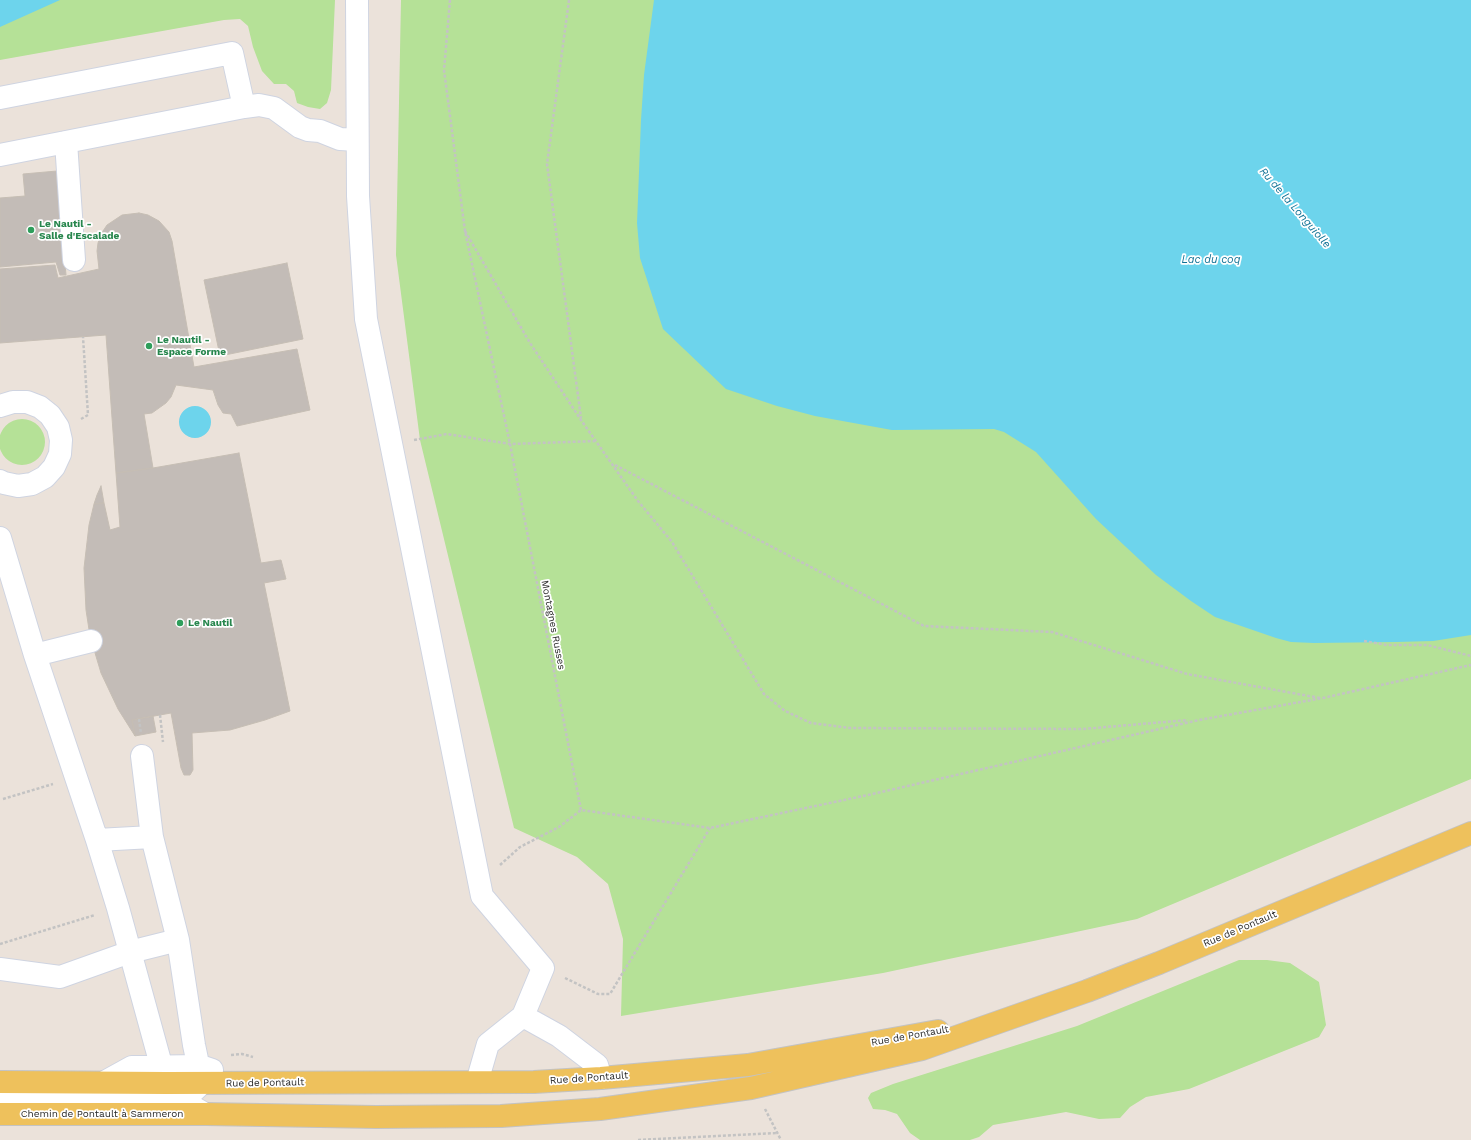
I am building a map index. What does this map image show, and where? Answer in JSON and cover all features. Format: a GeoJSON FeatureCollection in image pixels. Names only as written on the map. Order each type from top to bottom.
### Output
{"type":"FeatureCollection","features":[{"type":"Feature","properties":{"kind":"main road","name":"Rue de Pontault"},"geometry":{"type":"LineString","coordinates":[[205,1114],[376,1118],[493,1116],[600,1109],[759,1086],[922,1049],[1087,991],[1159,963],[1471,833]]}},
{"type":"Feature","properties":{"kind":"main road","name":"Rue de Pontault"},"geometry":{"type":"LineString","coordinates":[[164,1075],[201,1075],[250,1083],[534,1082],[602,1078],[748,1065],[1007,1019]]}},
{"type":"Feature","properties":{"kind":"main road"},"geometry":{"type":"LineString","coordinates":[[0,1082],[103,1083],[164,1075]]}},
{"type":"Feature","properties":{"kind":"main road","name":"Chemin de Pontault à Sammeron"},"geometry":{"type":"LineString","coordinates":[[0,1114],[205,1114]]}},
{"type":"Feature","properties":{"kind":"lane"},"geometry":{"type":"LineString","coordinates":[[357,0],[358,196],[366,318],[482,896],[543,968],[523,1016],[488,1044],[477,1082]]}},
{"type":"Feature","properties":{"kind":"lane"},"geometry":{"type":"LineString","coordinates":[[0,98],[232,53],[244,107]]}},
{"type":"Feature","properties":{"kind":"lane"},"geometry":{"type":"LineString","coordinates":[[0,155],[259,105],[274,108],[300,127],[308,130],[320,131],[340,139],[357,140]]}},
{"type":"Feature","properties":{"kind":"lane"},"geometry":{"type":"LineString","coordinates":[[66,142],[74,260]]}},
{"type":"Feature","properties":{"kind":"lane"},"geometry":{"type":"LineString","coordinates":[[0,406],[13,402],[27,402],[40,407],[50,415],[58,427],[61,440],[60,454],[54,467],[45,477],[32,484],[18,486],[0,481]]}},
{"type":"Feature","properties":{"kind":"lane"},"geometry":{"type":"LineString","coordinates":[[0,538],[35,655],[97,840],[118,908],[164,1075],[183,1101],[205,1114]]}},
{"type":"Feature","properties":{"kind":"lane"},"geometry":{"type":"LineString","coordinates":[[35,655],[91,641]]}},
{"type":"Feature","properties":{"kind":"lane"},"geometry":{"type":"LineString","coordinates":[[142,756],[152,837],[178,940],[194,1045],[201,1075],[183,1101]]}},
{"type":"Feature","properties":{"kind":"lane"},"geometry":{"type":"LineString","coordinates":[[97,840],[152,837]]}},
{"type":"Feature","properties":{"kind":"lane"},"geometry":{"type":"LineString","coordinates":[[0,969],[60,977],[130,952],[178,940]]}},
{"type":"Feature","properties":{"kind":"lane"},"geometry":{"type":"LineString","coordinates":[[523,1016],[559,1036],[597,1065],[602,1078]]}},
{"type":"Feature","properties":{"kind":"lane"},"geometry":{"type":"LineString","coordinates":[[0,1102],[183,1101]]}},
{"type":"Feature","properties":{"kind":"path","name":"Montagnes Russes"},"geometry":{"type":"LineString","coordinates":[[450,0],[444,70],[465,231],[510,444],[581,810]]}},
{"type":"Feature","properties":{"kind":"path"},"geometry":{"type":"LineString","coordinates":[[569,0],[547,164],[581,420]]}},
{"type":"Feature","properties":{"kind":"path"},"geometry":{"type":"LineString","coordinates":[[465,231],[530,343],[581,420],[638,501],[672,542],[764,694],[785,711],[812,723],[858,728],[1083,729],[1199,720]]}},
{"type":"Feature","properties":{"kind":"path"},"geometry":{"type":"LineString","coordinates":[[58,427],[88,416],[83,337]]}},
{"type":"Feature","properties":{"kind":"path"},"geometry":{"type":"LineString","coordinates":[[391,443],[447,434],[510,444],[597,441]]}},
{"type":"Feature","properties":{"kind":"path"},"geometry":{"type":"LineString","coordinates":[[614,465],[924,626],[1052,632],[1187,674],[1323,698]]}},
{"type":"Feature","properties":{"kind":"path"},"geometry":{"type":"LineString","coordinates":[[1364,640],[1387,645],[1427,645],[1471,656]]}},
{"type":"Feature","properties":{"kind":"path"},"geometry":{"type":"LineString","coordinates":[[482,896],[494,871],[520,847],[559,827],[581,810],[710,828],[868,795],[1199,720],[1323,698],[1471,665]]}},
{"type":"Feature","properties":{"kind":"path"},"geometry":{"type":"LineString","coordinates":[[139,719],[141,734]]}},
{"type":"Feature","properties":{"kind":"path"},"geometry":{"type":"LineString","coordinates":[[3,799],[76,777]]}},
{"type":"Feature","properties":{"kind":"path"},"geometry":{"type":"LineString","coordinates":[[543,968],[598,994],[610,994],[710,828]]}},
{"type":"Feature","properties":{"kind":"path"},"geometry":{"type":"LineString","coordinates":[[0,944],[118,908]]}},
{"type":"Feature","properties":{"kind":"path"},"geometry":{"type":"LineString","coordinates":[[201,1075],[232,1054],[242,1054],[254,1058]]}},
{"type":"Feature","properties":{"kind":"path"},"geometry":{"type":"LineString","coordinates":[[638,1140],[778,1133]]}},
{"type":"Feature","properties":{"kind":"green space"},"geometry":{"type":"Polygon","coordinates":[[[0,0],[335,0],[331,90],[327,103],[320,109],[297,103],[294,91],[286,84],[274,84],[262,71],[253,47],[248,26],[240,19],[224,20],[0,60],[0,0]]]}},
{"type":"Feature","properties":{"kind":"green space"},"geometry":{"type":"Polygon","coordinates":[[[401,0],[1471,0],[1471,779],[1137,919],[883,973],[621,1016],[623,939],[608,884],[577,857],[514,828],[420,440],[396,255],[401,0]]]}},
{"type":"Feature","properties":{"kind":"green space"},"geometry":{"type":"Polygon","coordinates":[[[22,419],[35,423],[41,429],[45,442],[41,455],[35,461],[22,465],[9,461],[3,455],[-1,442],[3,429],[9,423],[22,419]]]}},
{"type":"Feature","properties":{"kind":"green space"},"geometry":{"type":"Polygon","coordinates":[[[1239,960],[1267,960],[1290,963],[1319,982],[1326,1025],[1319,1037],[1189,1089],[1146,1097],[1130,1107],[1120,1118],[1099,1119],[1066,1112],[993,1125],[979,1137],[970,1140],[920,1140],[910,1133],[897,1114],[885,1110],[873,1109],[868,1098],[871,1093],[893,1084],[1077,1026],[1239,960]]]}},
{"type":"Feature","properties":{"kind":"water"},"geometry":{"type":"Polygon","coordinates":[[[0,0],[60,0],[0,27],[0,0]]]}},
{"type":"Feature","properties":{"kind":"water","name":"Lac du coq"},"geometry":{"type":"Polygon","coordinates":[[[654,0],[1471,0],[1471,635],[1433,641],[1396,642],[1314,643],[1291,642],[1276,638],[1215,617],[1156,575],[1096,519],[1036,452],[1004,432],[994,429],[892,430],[815,416],[777,406],[726,389],[663,329],[640,258],[637,223],[641,120],[644,75],[654,0]]]}},
{"type":"Feature","properties":{"kind":"water"},"geometry":{"type":"Polygon","coordinates":[[[192,406],[198,406],[208,413],[211,422],[210,428],[204,435],[198,438],[192,438],[182,431],[179,425],[179,419],[186,409],[192,406]]]}},
{"type":"Feature","properties":{"kind":"building","name":"Le Nautil - Salle d'Escalade"},"geometry":{"type":"Polygon","coordinates":[[[57,171],[66,275],[60,275],[56,262],[0,267],[0,198],[25,196],[23,174],[57,171]]]}},
{"type":"Feature","properties":{"kind":"building","name":"Le Nautil - Espace Forme"},"geometry":{"type":"Polygon","coordinates":[[[139,213],[148,215],[159,221],[169,232],[172,241],[194,367],[297,349],[310,410],[237,426],[231,414],[223,413],[218,405],[213,390],[176,385],[171,397],[166,403],[152,413],[144,414],[153,468],[116,473],[106,335],[0,343],[0,269],[55,265],[58,278],[99,269],[97,251],[98,243],[101,234],[107,225],[122,215],[139,213]]]}},
{"type":"Feature","properties":{"kind":"building","name":"Le Nautil - Espace Forme"},"geometry":{"type":"Polygon","coordinates":[[[287,263],[303,339],[220,356],[204,280],[287,263]]]}},
{"type":"Feature","properties":{"kind":"building","name":"Le Nautil"},"geometry":{"type":"Polygon","coordinates":[[[239,453],[261,563],[281,560],[286,579],[264,583],[290,711],[230,730],[192,733],[193,770],[190,775],[184,775],[181,768],[171,713],[132,720],[135,736],[118,709],[101,673],[90,636],[86,610],[84,568],[89,525],[94,504],[104,503],[110,530],[120,527],[116,473],[239,453]]]}},
{"type":"Feature","properties":{"kind":"building"},"geometry":{"type":"Polygon","coordinates":[[[101,486],[104,503],[94,504],[97,495],[101,486]]]}},
{"type":"Feature","properties":{"kind":"building"},"geometry":{"type":"Polygon","coordinates":[[[153,716],[156,732],[135,736],[132,720],[153,716]]]}},
{"type":"Feature","properties":{"kind":"place","name":"Le Nautil - Salle d'Escalade"},"geometry":{"type":"Point","coordinates":[31,230]}},
{"type":"Feature","properties":{"kind":"place","name":"Le Nautil - Espace Forme"},"geometry":{"type":"Point","coordinates":[149,346]}},
{"type":"Feature","properties":{"kind":"place","name":"Le Nautil"},"geometry":{"type":"Point","coordinates":[180,623]}},
{"type":"Feature","properties":{"kind":"water label","name":"Ru de la Longuiolle"},"geometry":{"type":"Point","coordinates":[1295,208]}}]}
